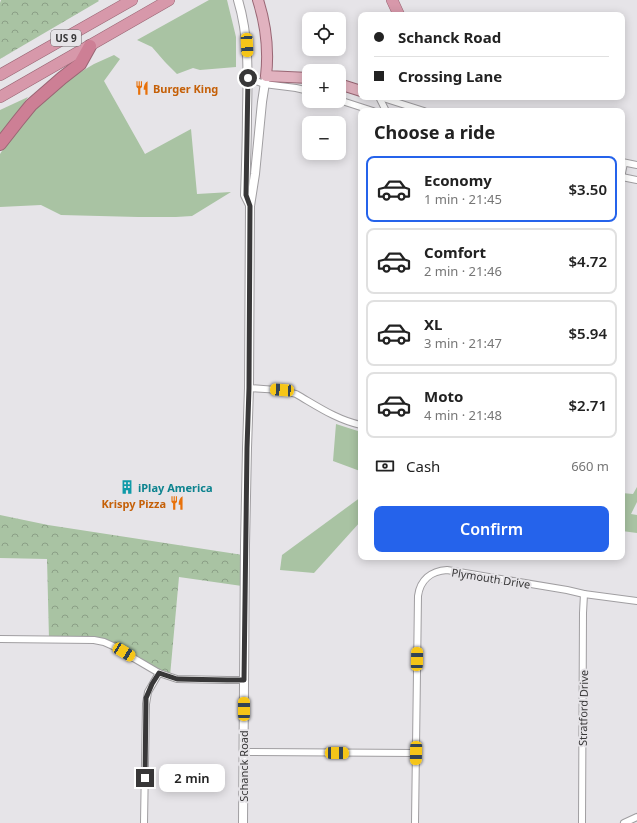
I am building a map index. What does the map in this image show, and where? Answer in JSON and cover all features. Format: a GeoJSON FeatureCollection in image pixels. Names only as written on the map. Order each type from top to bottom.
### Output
{"type":"FeatureCollection","features":[{"type":"Feature","properties":{"kind":"highway","name":"US 9"},"geometry":{"type":"LineString","coordinates":[[0,75],[132,0]]}},
{"type":"Feature","properties":{"kind":"highway","name":"US 9"},"geometry":{"type":"LineString","coordinates":[[0,96],[169,0]]}},
{"type":"Feature","properties":{"kind":"highway"},"geometry":{"type":"LineString","coordinates":[[392,0],[398,12]]}},
{"type":"Feature","properties":{"kind":"highway"},"geometry":{"type":"LineString","coordinates":[[0,144],[31,105],[80,64],[90,46]]}},
{"type":"Feature","properties":{"kind":"main road","name":"Schanck Road"},"geometry":{"type":"LineString","coordinates":[[258,0],[266,35],[267,65],[265,80]]}},
{"type":"Feature","properties":{"kind":"main road"},"geometry":{"type":"LineString","coordinates":[[265,80],[302,78]]}},
{"type":"Feature","properties":{"kind":"main road"},"geometry":{"type":"LineString","coordinates":[[346,86],[358,90]]}},
{"type":"Feature","properties":{"kind":"street","name":"Schanck Road"},"geometry":{"type":"LineString","coordinates":[[238,0],[247,45],[248,78],[246,195],[250,206]]}},
{"type":"Feature","properties":{"kind":"street"},"geometry":{"type":"LineString","coordinates":[[248,78],[265,80],[302,89]]}},
{"type":"Feature","properties":{"kind":"street","name":"Schanck Road"},"geometry":{"type":"LineString","coordinates":[[243,823],[250,206],[265,80]]}},
{"type":"Feature","properties":{"kind":"street"},"geometry":{"type":"LineString","coordinates":[[389,100],[415,108]]}},
{"type":"Feature","properties":{"kind":"street"},"geometry":{"type":"LineString","coordinates":[[346,102],[364,108]]}},
{"type":"Feature","properties":{"kind":"street"},"geometry":{"type":"LineString","coordinates":[[625,162],[637,165]]}},
{"type":"Feature","properties":{"kind":"street"},"geometry":{"type":"LineString","coordinates":[[625,178],[637,180]]}},
{"type":"Feature","properties":{"kind":"street"},"geometry":{"type":"LineString","coordinates":[[249,388],[282,390],[296,394],[338,418],[358,424]]}},
{"type":"Feature","properties":{"kind":"street","name":"Plymouth Drive"},"geometry":{"type":"LineString","coordinates":[[415,823],[418,596],[420,586],[424,580],[433,573],[447,570],[584,594],[637,601]]}},
{"type":"Feature","properties":{"kind":"street","name":"Stratford Drive"},"geometry":{"type":"LineString","coordinates":[[582,823],[584,594]]}},
{"type":"Feature","properties":{"kind":"street"},"geometry":{"type":"LineString","coordinates":[[0,639],[94,640],[113,646],[159,673],[177,679],[244,680]]}},
{"type":"Feature","properties":{"kind":"street"},"geometry":{"type":"LineString","coordinates":[[144,823],[146,704],[148,692],[159,673]]}},
{"type":"Feature","properties":{"kind":"street"},"geometry":{"type":"LineString","coordinates":[[243,752],[416,753]]}},
{"type":"Feature","properties":{"kind":"street"},"geometry":{"type":"LineString","coordinates":[[624,823],[637,818]]}},
{"type":"Feature","properties":{"kind":"green space"},"geometry":{"type":"Polygon","coordinates":[[[1,0],[98,0],[99,1],[0,59],[1,0]]]}},
{"type":"Feature","properties":{"kind":"green space"},"geometry":{"type":"Polygon","coordinates":[[[209,0],[227,0],[236,37],[236,67],[200,70],[193,68],[177,74],[152,47],[137,40],[209,0]]]}},
{"type":"Feature","properties":{"kind":"green space"},"geometry":{"type":"Polygon","coordinates":[[[114,55],[120,59],[104,81],[145,154],[191,129],[197,194],[231,192],[192,216],[138,217],[61,215],[41,205],[0,207],[0,154],[19,125],[62,83],[94,64],[114,55]]]}},
{"type":"Feature","properties":{"kind":"green space"},"geometry":{"type":"Polygon","coordinates":[[[28,97],[0,137],[0,110],[28,97]]]}},
{"type":"Feature","properties":{"kind":"green space"},"geometry":{"type":"Polygon","coordinates":[[[336,424],[358,431],[358,470],[333,461],[336,424]]]}},
{"type":"Feature","properties":{"kind":"green space"},"geometry":{"type":"Polygon","coordinates":[[[637,487],[637,502],[631,514],[637,515],[637,533],[625,531],[625,493],[633,494],[637,487]]]}},
{"type":"Feature","properties":{"kind":"green space"},"geometry":{"type":"Polygon","coordinates":[[[358,499],[358,524],[314,573],[280,570],[282,555],[358,499]]]}},
{"type":"Feature","properties":{"kind":"green space"},"geometry":{"type":"Polygon","coordinates":[[[0,515],[48,525],[243,555],[242,586],[179,577],[170,676],[106,643],[49,639],[47,559],[0,558],[0,515]]]}},
{"type":"Feature","properties":{"kind":"place","name":"Burger King"},"geometry":{"type":"Point","coordinates":[142,88]}},
{"type":"Feature","properties":{"kind":"place","name":"iPlay America"},"geometry":{"type":"Point","coordinates":[127,487]}},
{"type":"Feature","properties":{"kind":"place","name":"Krispy Pizza"},"geometry":{"type":"Point","coordinates":[177,503]}},
{"type":"Feature","properties":{"kind":"route"},"geometry":{"type":"LineString","coordinates":[[145,778],[146,698],[159,673],[177,679],[244,680],[249,388],[250,206],[246,195],[248,78]]}}]}
